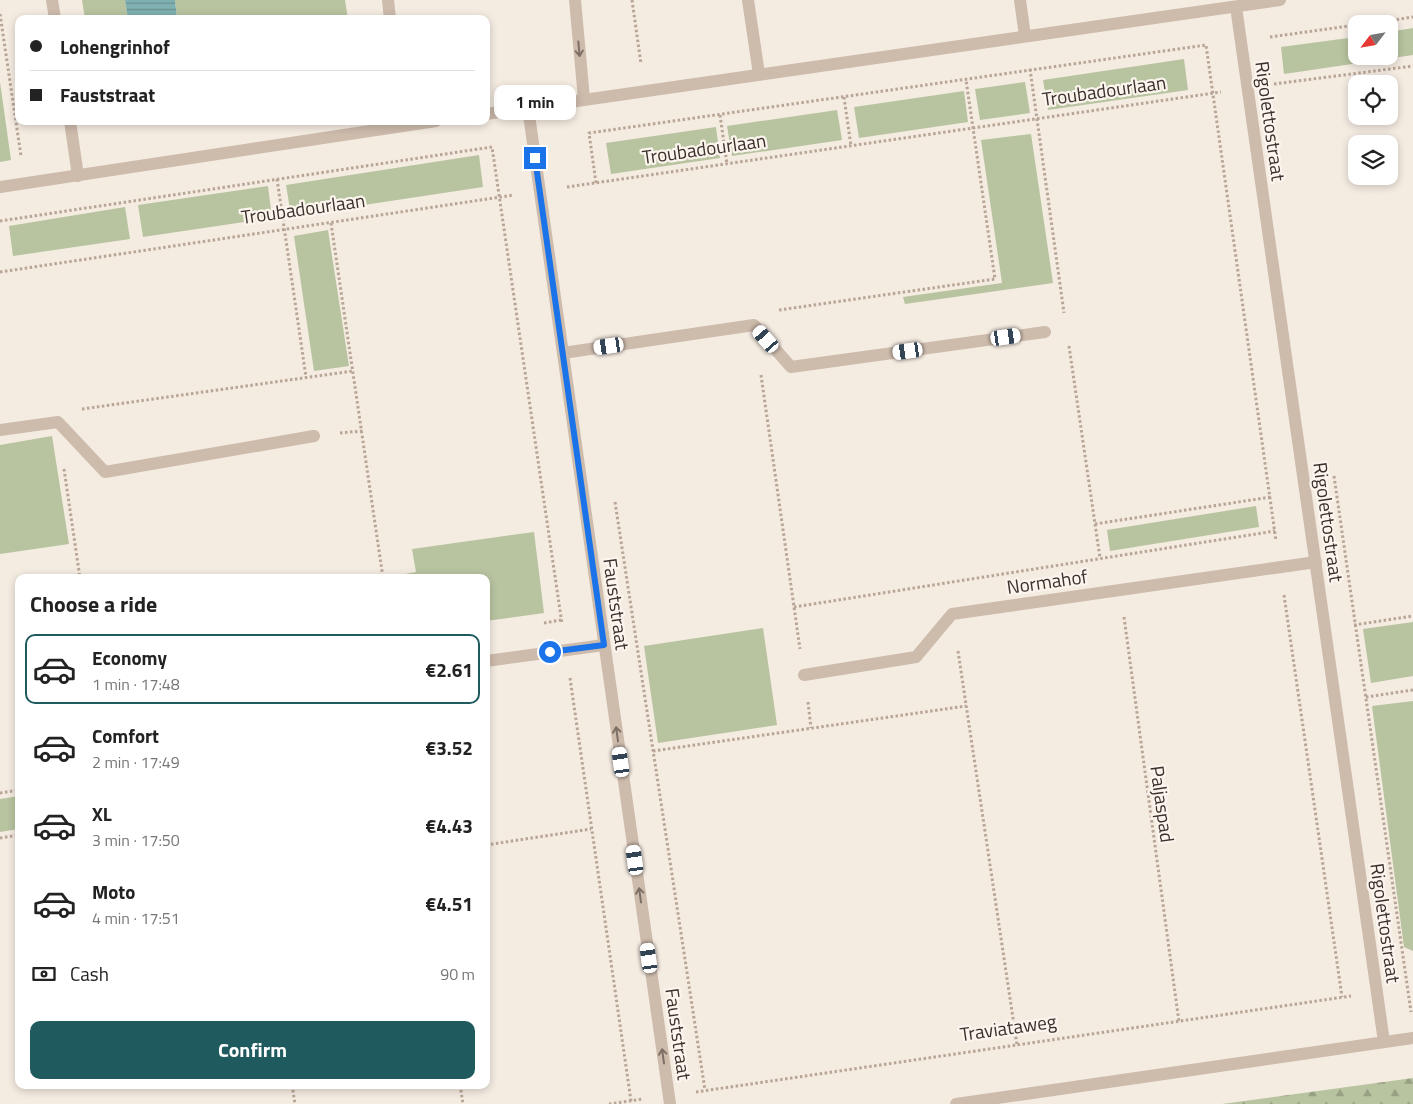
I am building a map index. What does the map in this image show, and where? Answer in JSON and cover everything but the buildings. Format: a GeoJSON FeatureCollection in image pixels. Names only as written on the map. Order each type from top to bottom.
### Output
{"type":"FeatureCollection","features":[{"type":"Feature","properties":{"kind":"street"},"geometry":{"type":"LineString","coordinates":[[52,0],[54,15]]}},
{"type":"Feature","properties":{"kind":"street"},"geometry":{"type":"LineString","coordinates":[[388,0],[390,15]]}},
{"type":"Feature","properties":{"kind":"street"},"geometry":{"type":"LineString","coordinates":[[575,0],[584,99]]}},
{"type":"Feature","properties":{"kind":"street"},"geometry":{"type":"LineString","coordinates":[[748,0],[759,74]]}},
{"type":"Feature","properties":{"kind":"street"},"geometry":{"type":"LineString","coordinates":[[1020,0],[1025,36]]}},
{"type":"Feature","properties":{"kind":"street"},"geometry":{"type":"LineString","coordinates":[[490,113],[1280,0]]}},
{"type":"Feature","properties":{"kind":"street","name":"Rigolettostraat"},"geometry":{"type":"LineString","coordinates":[[1236,7],[1384,1042]]}},
{"type":"Feature","properties":{"kind":"street","name":"Fauststraat"},"geometry":{"type":"LineString","coordinates":[[528,108],[670,1100]]}},
{"type":"Feature","properties":{"kind":"street"},"geometry":{"type":"LineString","coordinates":[[71,125],[78,176]]}},
{"type":"Feature","properties":{"kind":"street"},"geometry":{"type":"LineString","coordinates":[[0,187],[399,125]]}},
{"type":"Feature","properties":{"kind":"street"},"geometry":{"type":"LineString","coordinates":[[562,353],[754,325],[791,367],[1045,332]]}},
{"type":"Feature","properties":{"kind":"street"},"geometry":{"type":"LineString","coordinates":[[0,430],[58,422],[106,472],[314,436]]}},
{"type":"Feature","properties":{"kind":"street","name":"Normahof"},"geometry":{"type":"LineString","coordinates":[[952,614],[1316,562]]}},
{"type":"Feature","properties":{"kind":"street"},"geometry":{"type":"LineString","coordinates":[[804,675],[916,657],[952,614]]}},
{"type":"Feature","properties":{"kind":"street"},"geometry":{"type":"LineString","coordinates":[[490,660],[604,645]]}},
{"type":"Feature","properties":{"kind":"street"},"geometry":{"type":"LineString","coordinates":[[956,1104],[1413,1038]]}},
{"type":"Feature","properties":{"kind":"path","name":"Rigolettostraat"},"geometry":{"type":"LineString","coordinates":[[1265,2],[1270,38],[1348,26]]}},
{"type":"Feature","properties":{"kind":"path"},"geometry":{"type":"LineString","coordinates":[[0,14],[15,121]]}},
{"type":"Feature","properties":{"kind":"path"},"geometry":{"type":"LineString","coordinates":[[1398,19],[1413,17]]}},
{"type":"Feature","properties":{"kind":"path"},"geometry":{"type":"LineString","coordinates":[[1025,36],[1065,319]]}},
{"type":"Feature","properties":{"kind":"path"},"geometry":{"type":"LineString","coordinates":[[596,183],[590,133],[1206,45],[1342,998]]}},
{"type":"Feature","properties":{"kind":"path","name":"Troubadourlaan"},"geometry":{"type":"LineString","coordinates":[[0,272],[1212,93],[1413,66]]}},
{"type":"Feature","properties":{"kind":"path","name":"Rigolettostraat"},"geometry":{"type":"LineString","coordinates":[[1275,74],[1277,84]]}},
{"type":"Feature","properties":{"kind":"path"},"geometry":{"type":"LineString","coordinates":[[844,97],[851,146]]}},
{"type":"Feature","properties":{"kind":"path"},"geometry":{"type":"LineString","coordinates":[[720,115],[727,164]]}},
{"type":"Feature","properties":{"kind":"path"},"geometry":{"type":"LineString","coordinates":[[16,125],[25,184]]}},
{"type":"Feature","properties":{"kind":"path","name":"Troubadourlaan"},"geometry":{"type":"LineString","coordinates":[[0,221],[492,147]]}},
{"type":"Feature","properties":{"kind":"path"},"geometry":{"type":"LineString","coordinates":[[277,179],[306,377]]}},
{"type":"Feature","properties":{"kind":"path"},"geometry":{"type":"LineString","coordinates":[[332,223],[382,574]]}},
{"type":"Feature","properties":{"kind":"path"},"geometry":{"type":"LineString","coordinates":[[1068,339],[1100,558]]}},
{"type":"Feature","properties":{"kind":"path"},"geometry":{"type":"LineString","coordinates":[[79,574],[56,412],[353,370]]}},
{"type":"Feature","properties":{"kind":"path","name":"Rigolettostraat"},"geometry":{"type":"LineString","coordinates":[[1332,466],[1412,1016]]}},
{"type":"Feature","properties":{"kind":"path"},"geometry":{"type":"LineString","coordinates":[[614,496],[705,1090]]}},
{"type":"Feature","properties":{"kind":"path"},"geometry":{"type":"LineString","coordinates":[[1095,524],[1270,497]]}},
{"type":"Feature","properties":{"kind":"path"},"geometry":{"type":"LineString","coordinates":[[794,607],[1275,531]]}},
{"type":"Feature","properties":{"kind":"path","name":"Paljaspad"},"geometry":{"type":"LineString","coordinates":[[1121,589],[1179,1022]]}},
{"type":"Feature","properties":{"kind":"path"},"geometry":{"type":"LineString","coordinates":[[952,614],[1017,1045]]}},
{"type":"Feature","properties":{"kind":"path"},"geometry":{"type":"LineString","coordinates":[[1325,629],[1413,616]]}},
{"type":"Feature","properties":{"kind":"path"},"geometry":{"type":"LineString","coordinates":[[1335,702],[1413,690]]}},
{"type":"Feature","properties":{"kind":"path"},"geometry":{"type":"LineString","coordinates":[[653,751],[966,706]]}},
{"type":"Feature","properties":{"kind":"path"},"geometry":{"type":"LineString","coordinates":[[0,793],[15,791]]}},
{"type":"Feature","properties":{"kind":"path"},"geometry":{"type":"LineString","coordinates":[[490,844],[591,829]]}},
{"type":"Feature","properties":{"kind":"path"},"geometry":{"type":"LineString","coordinates":[[0,838],[15,836]]}},
{"type":"Feature","properties":{"kind":"path","name":"Traviataweg"},"geometry":{"type":"LineString","coordinates":[[609,1104],[670,1100],[705,1090],[1413,987]]}},
{"type":"Feature","properties":{"kind":"path"},"geometry":{"type":"LineString","coordinates":[[293,1089],[295,1104]]}},
{"type":"Feature","properties":{"kind":"path"},"geometry":{"type":"LineString","coordinates":[[461,1089],[463,1104]]}},
{"type":"Feature","properties":{"kind":"green space"},"geometry":{"type":"Polygon","coordinates":[[[82,0],[125,0],[127,15],[84,15],[82,0]]]}},
{"type":"Feature","properties":{"kind":"green space"},"geometry":{"type":"Polygon","coordinates":[[[175,0],[345,0],[347,15],[177,15],[175,0]]]}},
{"type":"Feature","properties":{"kind":"green space"},"geometry":{"type":"Polygon","coordinates":[[[1413,28],[1413,55],[1398,57],[1398,30],[1413,28]]]}},
{"type":"Feature","properties":{"kind":"green space"},"geometry":{"type":"Polygon","coordinates":[[[1348,38],[1348,65],[1284,74],[1281,47],[1348,38]]]}},
{"type":"Feature","properties":{"kind":"green space"},"geometry":{"type":"Polygon","coordinates":[[[1184,59],[1188,90],[1048,110],[1043,80],[1184,59]]]}},
{"type":"Feature","properties":{"kind":"green space"},"geometry":{"type":"Polygon","coordinates":[[[0,82],[11,160],[0,162],[0,82]]]}},
{"type":"Feature","properties":{"kind":"green space"},"geometry":{"type":"Polygon","coordinates":[[[1025,82],[1030,113],[980,120],[975,89],[1025,82]]]}},
{"type":"Feature","properties":{"kind":"green space"},"geometry":{"type":"Polygon","coordinates":[[[964,91],[968,122],[859,138],[854,107],[964,91]]]}},
{"type":"Feature","properties":{"kind":"green space"},"geometry":{"type":"Polygon","coordinates":[[[837,110],[842,140],[732,156],[727,126],[837,110]]]}},
{"type":"Feature","properties":{"kind":"green space"},"geometry":{"type":"Polygon","coordinates":[[[716,127],[720,158],[611,174],[606,143],[716,127]]]}},
{"type":"Feature","properties":{"kind":"green space"},"geometry":{"type":"Polygon","coordinates":[[[1031,134],[1053,283],[905,304],[903,297],[1002,283],[981,140],[1031,134]]]}},
{"type":"Feature","properties":{"kind":"green space"},"geometry":{"type":"Polygon","coordinates":[[[479,155],[483,187],[291,216],[286,185],[479,155]]]}},
{"type":"Feature","properties":{"kind":"green space"},"geometry":{"type":"Polygon","coordinates":[[[268,186],[272,218],[143,237],[138,205],[268,186]]]}},
{"type":"Feature","properties":{"kind":"green space"},"geometry":{"type":"Polygon","coordinates":[[[125,207],[130,239],[13,256],[9,226],[125,207]]]}},
{"type":"Feature","properties":{"kind":"green space"},"geometry":{"type":"Polygon","coordinates":[[[328,230],[349,366],[314,371],[294,236],[328,230]]]}},
{"type":"Feature","properties":{"kind":"green space"},"geometry":{"type":"Polygon","coordinates":[[[52,436],[69,544],[0,554],[0,445],[52,436]]]}},
{"type":"Feature","properties":{"kind":"green space"},"geometry":{"type":"Polygon","coordinates":[[[1256,506],[1259,527],[1110,551],[1107,530],[1256,506]]]}},
{"type":"Feature","properties":{"kind":"green space"},"geometry":{"type":"Polygon","coordinates":[[[534,532],[544,613],[490,620],[490,574],[405,574],[416,572],[412,549],[534,532]]]}},
{"type":"Feature","properties":{"kind":"green space"},"geometry":{"type":"Polygon","coordinates":[[[1413,622],[1413,676],[1371,683],[1363,629],[1413,622]]]}},
{"type":"Feature","properties":{"kind":"green space"},"geometry":{"type":"Polygon","coordinates":[[[763,628],[777,725],[658,743],[644,646],[763,628]]]}},
{"type":"Feature","properties":{"kind":"green space"},"geometry":{"type":"Polygon","coordinates":[[[1413,701],[1413,951],[1404,947],[1372,706],[1413,701]]]}},
{"type":"Feature","properties":{"kind":"green space"},"geometry":{"type":"Polygon","coordinates":[[[15,797],[15,830],[0,832],[0,799],[15,797]]]}},
{"type":"Feature","properties":{"kind":"green space"},"geometry":{"type":"Polygon","coordinates":[[[1413,1078],[1413,1104],[1222,1104],[1413,1078]]]}},
{"type":"Feature","properties":{"kind":"water"},"geometry":{"type":"Polygon","coordinates":[[[125,0],[175,0],[177,15],[127,15],[125,0]]]}},
{"type":"Feature","properties":{"kind":"route"},"geometry":{"type":"LineString","coordinates":[[535,158],[604,645],[550,652]]}}]}
